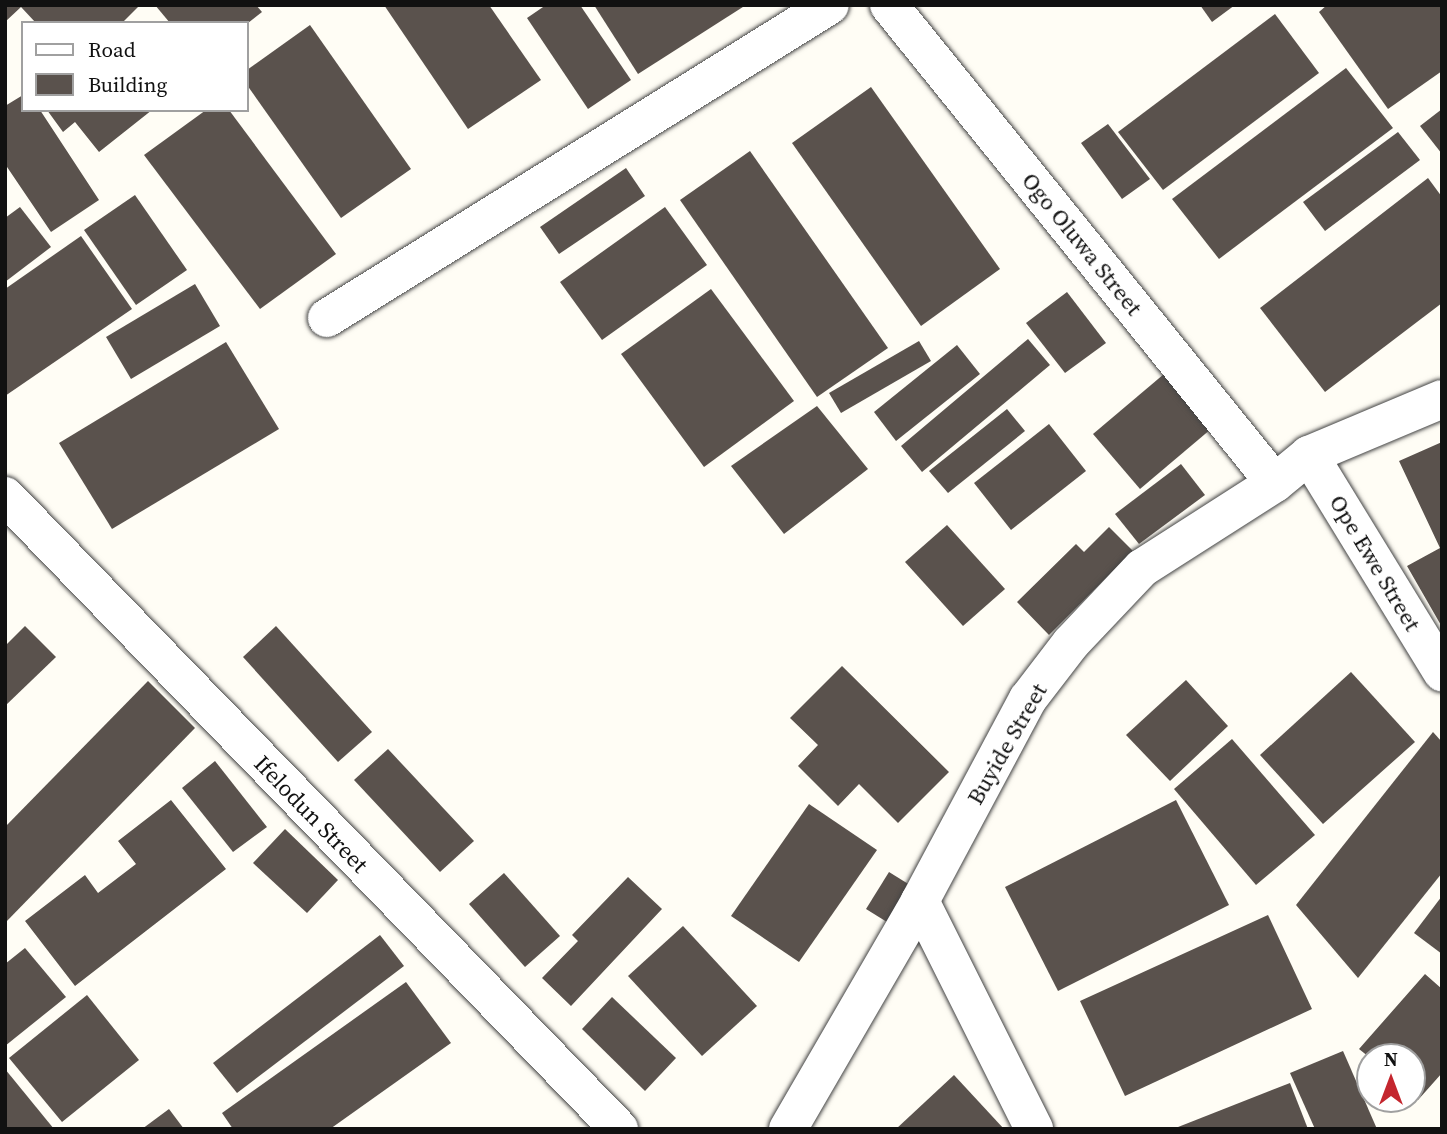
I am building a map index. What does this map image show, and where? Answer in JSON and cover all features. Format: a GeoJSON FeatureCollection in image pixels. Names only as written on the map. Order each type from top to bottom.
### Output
{"type":"FeatureCollection","features":[{"type":"Feature","properties":{"kind":"street"},"geometry":{"type":"LineString","coordinates":[[327,318],[830,5]]}},
{"type":"Feature","properties":{"kind":"street","name":"Ogo Oluwa Street"},"geometry":{"type":"LineString","coordinates":[[889,5],[1275,483]]}},
{"type":"Feature","properties":{"kind":"street","name":"Buyide Street"},"geometry":{"type":"LineString","coordinates":[[788,1129],[920,901],[1028,699],[1071,643],[1142,568],[1275,483],[1309,455],[1442,399]]}},
{"type":"Feature","properties":{"kind":"street","name":"Ope Ewe Street"},"geometry":{"type":"LineString","coordinates":[[1309,455],[1442,672]]}},
{"type":"Feature","properties":{"kind":"street","name":"Ifelodun Street"},"geometry":{"type":"LineString","coordinates":[[5,496],[619,1129]]}},
{"type":"Feature","properties":{"kind":"street"},"geometry":{"type":"LineString","coordinates":[[920,901],[1034,1129]]}},
{"type":"Feature","properties":{"kind":"building"},"geometry":{"type":"Polygon","coordinates":[[[5,5],[140,5],[124,21],[34,21],[21,7],[5,22],[5,5]]]}},
{"type":"Feature","properties":{"kind":"building"},"geometry":{"type":"Polygon","coordinates":[[[155,5],[256,5],[262,12],[248,23],[168,21],[155,5]]]}},
{"type":"Feature","properties":{"kind":"building"},"geometry":{"type":"Polygon","coordinates":[[[384,5],[489,5],[541,80],[468,129],[384,5]]]}},
{"type":"Feature","properties":{"kind":"building"},"geometry":{"type":"Polygon","coordinates":[[[546,5],[580,5],[631,80],[588,109],[527,18],[546,5]]]}},
{"type":"Feature","properties":{"kind":"building"},"geometry":{"type":"Polygon","coordinates":[[[594,5],[746,5],[638,74],[594,5]]]}},
{"type":"Feature","properties":{"kind":"building"},"geometry":{"type":"Polygon","coordinates":[[[1200,5],[1235,5],[1212,22],[1200,5]]]}},
{"type":"Feature","properties":{"kind":"building"},"geometry":{"type":"Polygon","coordinates":[[[1327,5],[1442,5],[1442,71],[1388,109],[1319,12],[1327,5]]]}},
{"type":"Feature","properties":{"kind":"building"},"geometry":{"type":"Polygon","coordinates":[[[1275,14],[1319,73],[1163,190],[1118,132],[1275,14]]]}},
{"type":"Feature","properties":{"kind":"building"},"geometry":{"type":"Polygon","coordinates":[[[310,25],[411,169],[341,218],[248,86],[248,69],[310,25]]]}},
{"type":"Feature","properties":{"kind":"building"},"geometry":{"type":"Polygon","coordinates":[[[1346,68],[1393,128],[1219,259],[1172,199],[1346,68]]]}},
{"type":"Feature","properties":{"kind":"building"},"geometry":{"type":"Polygon","coordinates":[[[871,87],[1000,269],[921,326],[792,143],[871,87]]]}},
{"type":"Feature","properties":{"kind":"building"},"geometry":{"type":"Polygon","coordinates":[[[21,96],[21,112],[41,112],[99,200],[51,232],[5,164],[5,106],[21,96]]]}},
{"type":"Feature","properties":{"kind":"building"},"geometry":{"type":"Polygon","coordinates":[[[1442,109],[1442,154],[1420,126],[1442,109]]]}},
{"type":"Feature","properties":{"kind":"building"},"geometry":{"type":"Polygon","coordinates":[[[48,112],[149,112],[99,152],[75,122],[63,132],[48,112]]]}},
{"type":"Feature","properties":{"kind":"building"},"geometry":{"type":"Polygon","coordinates":[[[203,112],[230,112],[336,254],[260,309],[144,155],[203,112]]]}},
{"type":"Feature","properties":{"kind":"building"},"geometry":{"type":"Polygon","coordinates":[[[1108,124],[1150,179],[1122,199],[1081,143],[1108,124]]]}},
{"type":"Feature","properties":{"kind":"building"},"geometry":{"type":"Polygon","coordinates":[[[1398,132],[1420,160],[1325,231],[1303,202],[1398,132]]]}},
{"type":"Feature","properties":{"kind":"building"},"geometry":{"type":"Polygon","coordinates":[[[750,151],[888,348],[817,397],[680,200],[750,151]]]}},
{"type":"Feature","properties":{"kind":"building"},"geometry":{"type":"Polygon","coordinates":[[[626,168],[645,196],[559,254],[540,227],[626,168]]]}},
{"type":"Feature","properties":{"kind":"building"},"geometry":{"type":"Polygon","coordinates":[[[1428,178],[1442,197],[1442,303],[1325,392],[1260,308],[1428,178]]]}},
{"type":"Feature","properties":{"kind":"building"},"geometry":{"type":"Polygon","coordinates":[[[135,195],[187,270],[136,305],[84,230],[135,195]]]}},
{"type":"Feature","properties":{"kind":"building"},"geometry":{"type":"Polygon","coordinates":[[[20,207],[51,247],[5,282],[5,218],[20,207]]]}},
{"type":"Feature","properties":{"kind":"building"},"geometry":{"type":"Polygon","coordinates":[[[665,207],[707,265],[602,340],[560,282],[665,207]]]}},
{"type":"Feature","properties":{"kind":"building"},"geometry":{"type":"Polygon","coordinates":[[[81,236],[132,309],[5,396],[5,289],[81,236]]]}},
{"type":"Feature","properties":{"kind":"building"},"geometry":{"type":"Polygon","coordinates":[[[195,284],[220,326],[131,379],[106,337],[195,284]]]}},
{"type":"Feature","properties":{"kind":"building"},"geometry":{"type":"Polygon","coordinates":[[[711,289],[794,401],[704,467],[621,354],[711,289]]]}},
{"type":"Feature","properties":{"kind":"building"},"geometry":{"type":"Polygon","coordinates":[[[1067,292],[1106,343],[1065,373],[1026,323],[1067,292]]]}},
{"type":"Feature","properties":{"kind":"building"},"geometry":{"type":"Polygon","coordinates":[[[1028,339],[1050,365],[922,472],[901,446],[1028,339]]]}},
{"type":"Feature","properties":{"kind":"building"},"geometry":{"type":"Polygon","coordinates":[[[919,341],[931,361],[841,413],[829,393],[919,341]]]}},
{"type":"Feature","properties":{"kind":"building"},"geometry":{"type":"Polygon","coordinates":[[[226,342],[279,429],[112,529],[59,443],[226,342]]]}},
{"type":"Feature","properties":{"kind":"building"},"geometry":{"type":"Polygon","coordinates":[[[957,345],[980,374],[896,441],[874,412],[957,345]]]}},
{"type":"Feature","properties":{"kind":"building"},"geometry":{"type":"Polygon","coordinates":[[[1164,374],[1211,429],[1140,489],[1093,434],[1164,374]]]}},
{"type":"Feature","properties":{"kind":"building"},"geometry":{"type":"Polygon","coordinates":[[[817,406],[868,469],[784,534],[731,466],[817,406]]]}},
{"type":"Feature","properties":{"kind":"building"},"geometry":{"type":"Polygon","coordinates":[[[1007,409],[1025,431],[948,493],[929,471],[1007,409]]]}},
{"type":"Feature","properties":{"kind":"building"},"geometry":{"type":"Polygon","coordinates":[[[1049,424],[1086,471],[1011,530],[974,483],[1049,424]]]}},
{"type":"Feature","properties":{"kind":"building"},"geometry":{"type":"Polygon","coordinates":[[[1442,442],[1442,627],[1407,566],[1440,548],[1399,461],[1442,442]]]}},
{"type":"Feature","properties":{"kind":"building"},"geometry":{"type":"Polygon","coordinates":[[[1181,464],[1205,495],[1139,544],[1115,514],[1181,464]]]}},
{"type":"Feature","properties":{"kind":"building"},"geometry":{"type":"Polygon","coordinates":[[[947,525],[1005,589],[963,626],[905,562],[947,525]]]}},
{"type":"Feature","properties":{"kind":"building"},"geometry":{"type":"Polygon","coordinates":[[[1109,527],[1133,551],[1049,635],[1017,602],[1076,544],[1084,552],[1109,527]]]}},
{"type":"Feature","properties":{"kind":"building"},"geometry":{"type":"Polygon","coordinates":[[[25,626],[56,657],[5,706],[5,646],[25,626]]]}},
{"type":"Feature","properties":{"kind":"building"},"geometry":{"type":"Polygon","coordinates":[[[276,626],[372,732],[338,762],[243,657],[276,626]]]}},
{"type":"Feature","properties":{"kind":"building"},"geometry":{"type":"Polygon","coordinates":[[[842,666],[949,772],[898,823],[859,784],[838,806],[798,766],[818,745],[790,718],[842,666]]]}},
{"type":"Feature","properties":{"kind":"building"},"geometry":{"type":"Polygon","coordinates":[[[1351,672],[1415,742],[1323,824],[1260,755],[1351,672]]]}},
{"type":"Feature","properties":{"kind":"building"},"geometry":{"type":"Polygon","coordinates":[[[1186,680],[1228,726],[1170,781],[1126,735],[1186,680]]]}},
{"type":"Feature","properties":{"kind":"building"},"geometry":{"type":"Polygon","coordinates":[[[148,681],[195,728],[5,923],[5,827],[148,681]]]}},
{"type":"Feature","properties":{"kind":"building"},"geometry":{"type":"Polygon","coordinates":[[[1433,732],[1442,742],[1442,873],[1358,978],[1296,905],[1433,732]]]}},
{"type":"Feature","properties":{"kind":"building"},"geometry":{"type":"Polygon","coordinates":[[[1232,739],[1315,835],[1256,885],[1174,789],[1232,739]]]}},
{"type":"Feature","properties":{"kind":"building"},"geometry":{"type":"Polygon","coordinates":[[[388,749],[474,841],[440,872],[354,780],[388,749]]]}},
{"type":"Feature","properties":{"kind":"building"},"geometry":{"type":"Polygon","coordinates":[[[215,761],[267,827],[233,852],[182,788],[215,761]]]}},
{"type":"Feature","properties":{"kind":"building"},"geometry":{"type":"Polygon","coordinates":[[[171,800],[226,869],[75,986],[25,921],[85,875],[98,893],[136,864],[118,841],[171,800]]]}},
{"type":"Feature","properties":{"kind":"building"},"geometry":{"type":"Polygon","coordinates":[[[1176,800],[1229,905],[1058,991],[1005,887],[1176,800]]]}},
{"type":"Feature","properties":{"kind":"building"},"geometry":{"type":"Polygon","coordinates":[[[809,804],[877,850],[799,962],[731,916],[809,804]]]}},
{"type":"Feature","properties":{"kind":"building"},"geometry":{"type":"Polygon","coordinates":[[[285,829],[338,880],[307,913],[253,863],[285,829]]]}},
{"type":"Feature","properties":{"kind":"building"},"geometry":{"type":"Polygon","coordinates":[[[889,872],[918,890],[895,927],[866,909],[889,872]]]}},
{"type":"Feature","properties":{"kind":"building"},"geometry":{"type":"Polygon","coordinates":[[[504,873],[560,936],[525,967],[469,904],[504,873]]]}},
{"type":"Feature","properties":{"kind":"building"},"geometry":{"type":"Polygon","coordinates":[[[628,877],[662,909],[571,1006],[542,978],[578,941],[572,935],[628,877]]]}},
{"type":"Feature","properties":{"kind":"building"},"geometry":{"type":"Polygon","coordinates":[[[1442,896],[1442,954],[1414,933],[1442,896]]]}},
{"type":"Feature","properties":{"kind":"building"},"geometry":{"type":"Polygon","coordinates":[[[1268,915],[1312,1009],[1125,1096],[1080,1001],[1268,915]]]}},
{"type":"Feature","properties":{"kind":"building"},"geometry":{"type":"Polygon","coordinates":[[[683,926],[757,1006],[702,1056],[628,976],[683,926]]]}},
{"type":"Feature","properties":{"kind":"building"},"geometry":{"type":"Polygon","coordinates":[[[380,935],[404,966],[237,1093],[213,1063],[380,935]]]}},
{"type":"Feature","properties":{"kind":"building"},"geometry":{"type":"Polygon","coordinates":[[[25,948],[66,997],[5,1046],[5,964],[25,948]]]}},
{"type":"Feature","properties":{"kind":"building"},"geometry":{"type":"Polygon","coordinates":[[[1425,974],[1442,989],[1442,1073],[1426,1091],[1426,1043],[1364,1043],[1425,974]]]}},
{"type":"Feature","properties":{"kind":"building"},"geometry":{"type":"Polygon","coordinates":[[[406,982],[451,1043],[330,1129],[233,1129],[222,1113],[406,982]]]}},
{"type":"Feature","properties":{"kind":"building"},"geometry":{"type":"Polygon","coordinates":[[[87,995],[139,1060],[62,1122],[9,1058],[87,995]]]}},
{"type":"Feature","properties":{"kind":"building"},"geometry":{"type":"Polygon","coordinates":[[[612,997],[676,1058],[645,1091],[582,1029],[612,997]]]}},
{"type":"Feature","properties":{"kind":"building"},"geometry":{"type":"Polygon","coordinates":[[[1343,1051],[1356,1081],[1356,1113],[1370,1113],[1377,1129],[1315,1129],[1290,1073],[1343,1051]]]}},
{"type":"Feature","properties":{"kind":"building"},"geometry":{"type":"Polygon","coordinates":[[[5,1069],[54,1129],[5,1129],[5,1069]]]}},
{"type":"Feature","properties":{"kind":"building"},"geometry":{"type":"Polygon","coordinates":[[[954,1075],[1004,1129],[896,1129],[954,1075]]]}},
{"type":"Feature","properties":{"kind":"building"},"geometry":{"type":"Polygon","coordinates":[[[1290,1083],[1308,1129],[1173,1129],[1290,1083]]]}},
{"type":"Feature","properties":{"kind":"building"},"geometry":{"type":"Polygon","coordinates":[[[169,1109],[184,1129],[142,1129],[169,1109]]]}}]}
